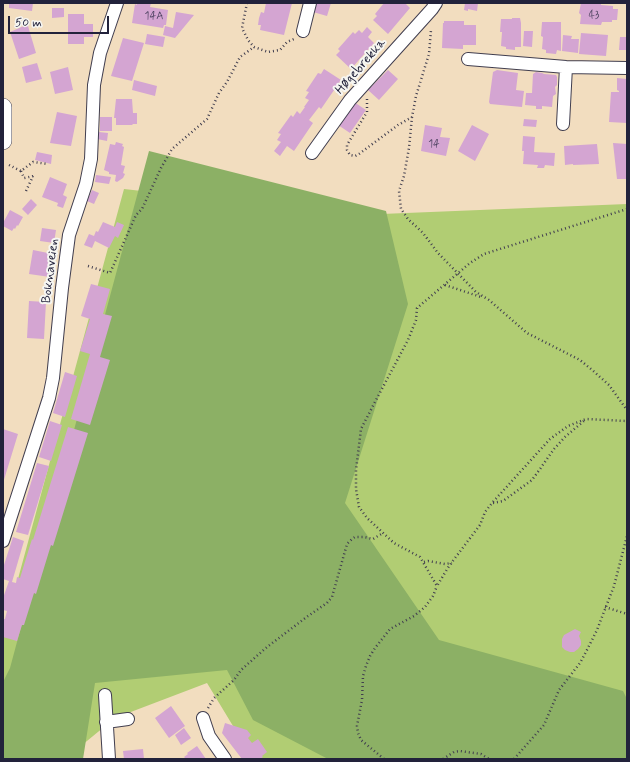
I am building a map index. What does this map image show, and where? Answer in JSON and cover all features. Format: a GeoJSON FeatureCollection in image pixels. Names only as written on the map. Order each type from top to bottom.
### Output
{"type":"FeatureCollection","features":[{"type":"Feature","properties":{"kind":"main road"},"geometry":{"type":"LineString","coordinates":[[3,107],[3,141]]}},
{"type":"Feature","properties":{"kind":"street","name":"Boknaveien"},"geometry":{"type":"LineString","coordinates":[[3,542],[49,398],[53,378],[62,288],[70,235],[86,184],[90,159],[94,85],[100,53],[117,3]]}},
{"type":"Feature","properties":{"kind":"street"},"geometry":{"type":"LineString","coordinates":[[303,31],[310,3]]}},
{"type":"Feature","properties":{"kind":"street","name":"Høgebrekka"},"geometry":{"type":"LineString","coordinates":[[312,153],[361,86],[434,6]]}},
{"type":"Feature","properties":{"kind":"street"},"geometry":{"type":"LineString","coordinates":[[468,59],[566,67],[627,68]]}},
{"type":"Feature","properties":{"kind":"street"},"geometry":{"type":"LineString","coordinates":[[563,124],[566,67]]}},
{"type":"Feature","properties":{"kind":"street"},"geometry":{"type":"LineString","coordinates":[[105,694],[109,759]]}},
{"type":"Feature","properties":{"kind":"street"},"geometry":{"type":"LineString","coordinates":[[203,718],[209,736],[225,759]]}},
{"type":"Feature","properties":{"kind":"street"},"geometry":{"type":"LineString","coordinates":[[106,722],[128,719]]}},
{"type":"Feature","properties":{"kind":"path"},"geometry":{"type":"LineString","coordinates":[[247,3],[242,28],[248,40],[254,47],[268,52],[280,50],[288,42],[300,36],[303,31]]}},
{"type":"Feature","properties":{"kind":"path"},"geometry":{"type":"LineString","coordinates":[[434,6],[429,54],[416,96],[404,176],[399,191],[401,209],[408,219],[423,233],[438,253],[483,298]]}},
{"type":"Feature","properties":{"kind":"path"},"geometry":{"type":"LineString","coordinates":[[88,266],[110,273],[136,215],[142,209],[161,168],[172,149],[207,119],[219,93],[228,82],[240,57],[254,47]]}},
{"type":"Feature","properties":{"kind":"path"},"geometry":{"type":"LineString","coordinates":[[361,86],[368,100],[367,112],[347,145],[347,150],[350,155],[355,156],[359,154],[398,125],[412,117]]}},
{"type":"Feature","properties":{"kind":"path"},"geometry":{"type":"LineString","coordinates":[[21,171],[34,162],[48,164]]}},
{"type":"Feature","properties":{"kind":"path"},"geometry":{"type":"LineString","coordinates":[[9,165],[21,171],[24,178],[34,176],[26,191]]}},
{"type":"Feature","properties":{"kind":"path"},"geometry":{"type":"LineString","coordinates":[[437,586],[420,557],[394,543],[367,518],[359,507],[356,489],[356,470],[361,429],[408,340],[416,320],[417,308],[470,262],[484,254],[627,210]]}},
{"type":"Feature","properties":{"kind":"path"},"geometry":{"type":"LineString","coordinates":[[445,285],[489,300],[527,333],[580,360],[609,385],[627,410]]}},
{"type":"Feature","properties":{"kind":"path"},"geometry":{"type":"LineString","coordinates":[[384,759],[361,740],[357,726],[366,666],[375,648],[390,630],[414,616],[425,607],[452,563],[480,525],[485,512],[550,439],[568,426],[586,419],[627,421]]}},
{"type":"Feature","properties":{"kind":"path"},"geometry":{"type":"LineString","coordinates":[[492,503],[503,501],[532,480],[565,436],[586,419]]}},
{"type":"Feature","properties":{"kind":"path"},"geometry":{"type":"LineString","coordinates":[[203,718],[214,698],[251,661],[266,647],[327,603],[332,597],[347,544],[355,537],[373,539],[383,533]]}},
{"type":"Feature","properties":{"kind":"path"},"geometry":{"type":"LineString","coordinates":[[514,759],[544,725],[559,690],[580,663],[588,648],[597,630],[618,572],[627,536]]}},
{"type":"Feature","properties":{"kind":"path"},"geometry":{"type":"LineString","coordinates":[[424,562],[428,561],[445,564],[452,563]]}},
{"type":"Feature","properties":{"kind":"path"},"geometry":{"type":"LineString","coordinates":[[605,607],[627,614]]}},
{"type":"Feature","properties":{"kind":"path"},"geometry":{"type":"LineString","coordinates":[[442,759],[454,752],[460,751],[481,754],[489,759]]}},
{"type":"Feature","properties":{"kind":"green space"},"geometry":{"type":"Polygon","coordinates":[[[149,151],[386,211],[408,304],[345,503],[439,640],[623,691],[627,699],[627,759],[328,759],[253,720],[227,670],[95,683],[83,759],[3,759],[3,682],[10,668],[149,151]]]}},
{"type":"Feature","properties":{"kind":"green space"},"geometry":{"type":"Polygon","coordinates":[[[124,189],[357,215],[627,204],[627,759],[253,759],[207,683],[115,718],[65,759],[3,759],[3,634],[124,189]]]}},
{"type":"Feature","properties":{"kind":"building"},"geometry":{"type":"Polygon","coordinates":[[[9,3],[33,3],[32,11],[9,8],[9,3]]]}},
{"type":"Feature","properties":{"kind":"building"},"geometry":{"type":"Polygon","coordinates":[[[137,3],[151,3],[150,7],[168,10],[166,25],[164,25],[163,28],[132,23],[135,4],[137,5],[137,3]]]}},
{"type":"Feature","properties":{"kind":"building"},"geometry":{"type":"Polygon","coordinates":[[[266,3],[292,3],[284,35],[260,30],[261,25],[258,25],[259,18],[261,12],[264,13],[266,3]]]}},
{"type":"Feature","properties":{"kind":"building"},"geometry":{"type":"Polygon","coordinates":[[[316,3],[331,3],[327,16],[313,12],[316,3]]]}},
{"type":"Feature","properties":{"kind":"building"},"geometry":{"type":"Polygon","coordinates":[[[384,3],[405,3],[410,8],[388,34],[373,20],[377,16],[375,14],[384,3]]]}},
{"type":"Feature","properties":{"kind":"building"},"geometry":{"type":"Polygon","coordinates":[[[465,3],[478,3],[477,11],[468,9],[468,11],[464,10],[465,3]]]}},
{"type":"Feature","properties":{"kind":"building"},"geometry":{"type":"Polygon","coordinates":[[[581,3],[601,3],[601,5],[613,6],[613,9],[618,9],[617,20],[612,20],[612,22],[602,22],[601,25],[580,24],[581,15],[579,13],[581,3]]]}},
{"type":"Feature","properties":{"kind":"building"},"geometry":{"type":"Polygon","coordinates":[[[52,8],[64,8],[64,17],[52,18],[52,8]]]}},
{"type":"Feature","properties":{"kind":"building"},"geometry":{"type":"Polygon","coordinates":[[[176,12],[194,15],[175,38],[163,35],[165,26],[173,28],[176,12]]]}},
{"type":"Feature","properties":{"kind":"building"},"geometry":{"type":"Polygon","coordinates":[[[68,14],[84,14],[84,24],[93,24],[93,37],[84,37],[84,44],[68,44],[68,14]]]}},
{"type":"Feature","properties":{"kind":"building"},"geometry":{"type":"Polygon","coordinates":[[[520,18],[521,23],[521,47],[515,47],[515,50],[506,49],[506,47],[501,46],[501,19],[520,18]]]}},
{"type":"Feature","properties":{"kind":"building"},"geometry":{"type":"Polygon","coordinates":[[[444,21],[464,21],[464,25],[476,25],[476,45],[463,45],[463,49],[442,48],[444,21]]]}},
{"type":"Feature","properties":{"kind":"building"},"geometry":{"type":"Polygon","coordinates":[[[542,22],[561,22],[561,51],[557,50],[556,54],[546,53],[546,50],[542,49],[542,22]]]}},
{"type":"Feature","properties":{"kind":"building"},"geometry":{"type":"Polygon","coordinates":[[[26,25],[28,26],[36,53],[19,59],[10,32],[26,25]]]}},
{"type":"Feature","properties":{"kind":"building"},"geometry":{"type":"Polygon","coordinates":[[[367,27],[372,32],[368,37],[374,43],[351,69],[336,55],[340,51],[338,49],[353,32],[355,34],[359,30],[362,33],[367,27]]]}},
{"type":"Feature","properties":{"kind":"building"},"geometry":{"type":"Polygon","coordinates":[[[524,31],[533,31],[532,47],[523,46],[524,31]]]}},
{"type":"Feature","properties":{"kind":"building"},"geometry":{"type":"Polygon","coordinates":[[[581,33],[608,35],[606,56],[579,54],[581,33]]]}},
{"type":"Feature","properties":{"kind":"building"},"geometry":{"type":"Polygon","coordinates":[[[147,34],[165,37],[163,47],[145,44],[147,34]]]}},
{"type":"Feature","properties":{"kind":"building"},"geometry":{"type":"Polygon","coordinates":[[[563,35],[572,36],[571,39],[579,39],[578,53],[562,51],[563,35]]]}},
{"type":"Feature","properties":{"kind":"building"},"geometry":{"type":"Polygon","coordinates":[[[620,37],[627,37],[626,50],[619,50],[620,37]]]}},
{"type":"Feature","properties":{"kind":"building"},"geometry":{"type":"Polygon","coordinates":[[[123,38],[144,43],[132,81],[111,76],[123,38]]]}},
{"type":"Feature","properties":{"kind":"building"},"geometry":{"type":"Polygon","coordinates":[[[37,63],[42,79],[26,83],[22,67],[37,63]]]}},
{"type":"Feature","properties":{"kind":"building"},"geometry":{"type":"Polygon","coordinates":[[[68,67],[73,90],[55,94],[50,72],[68,67]]]}},
{"type":"Feature","properties":{"kind":"building"},"geometry":{"type":"Polygon","coordinates":[[[324,69],[341,80],[321,109],[319,107],[309,120],[313,123],[294,151],[287,146],[280,156],[274,151],[281,142],[277,140],[281,134],[278,133],[291,115],[293,117],[297,111],[300,114],[309,100],[305,98],[309,92],[306,91],[318,73],[321,74],[324,69]]]}},
{"type":"Feature","properties":{"kind":"building"},"geometry":{"type":"Polygon","coordinates":[[[388,70],[398,79],[379,100],[368,90],[388,70]]]}},
{"type":"Feature","properties":{"kind":"building"},"geometry":{"type":"Polygon","coordinates":[[[497,70],[518,73],[516,90],[524,91],[522,107],[490,104],[493,72],[497,70]]]}},
{"type":"Feature","properties":{"kind":"building"},"geometry":{"type":"Polygon","coordinates":[[[536,72],[556,75],[557,77],[557,85],[555,87],[556,94],[553,96],[552,107],[542,106],[542,109],[536,109],[536,106],[525,105],[526,93],[532,93],[533,74],[536,72]]]}},
{"type":"Feature","properties":{"kind":"building"},"geometry":{"type":"Polygon","coordinates":[[[617,78],[627,79],[627,123],[609,122],[611,92],[619,92],[617,90],[617,78]]]}},
{"type":"Feature","properties":{"kind":"building"},"geometry":{"type":"Polygon","coordinates":[[[134,80],[157,86],[155,96],[132,90],[134,80]]]}},
{"type":"Feature","properties":{"kind":"building"},"geometry":{"type":"Polygon","coordinates":[[[116,99],[132,99],[133,113],[137,113],[137,124],[116,125],[116,118],[114,118],[116,99]]]}},
{"type":"Feature","properties":{"kind":"building"},"geometry":{"type":"Polygon","coordinates":[[[354,102],[366,110],[350,133],[338,125],[354,102]]]}},
{"type":"Feature","properties":{"kind":"building"},"geometry":{"type":"Polygon","coordinates":[[[57,112],[77,116],[71,146],[50,143],[57,112]]]}},
{"type":"Feature","properties":{"kind":"building"},"geometry":{"type":"Polygon","coordinates":[[[100,117],[112,117],[112,131],[100,131],[100,117]]]}},
{"type":"Feature","properties":{"kind":"building"},"geometry":{"type":"Polygon","coordinates":[[[524,119],[537,120],[536,127],[523,126],[524,119]]]}},
{"type":"Feature","properties":{"kind":"building"},"geometry":{"type":"Polygon","coordinates":[[[425,125],[442,128],[440,137],[450,138],[446,156],[421,151],[425,125]]]}},
{"type":"Feature","properties":{"kind":"building"},"geometry":{"type":"Polygon","coordinates":[[[472,125],[489,134],[475,161],[458,151],[472,125]]]}},
{"type":"Feature","properties":{"kind":"building"},"geometry":{"type":"Polygon","coordinates":[[[99,132],[108,133],[107,141],[97,139],[99,132]]]}},
{"type":"Feature","properties":{"kind":"building"},"geometry":{"type":"Polygon","coordinates":[[[523,136],[535,137],[534,152],[555,153],[554,166],[545,165],[544,168],[537,168],[538,165],[523,164],[523,136]]]}},
{"type":"Feature","properties":{"kind":"building"},"geometry":{"type":"Polygon","coordinates":[[[116,142],[123,144],[122,146],[124,147],[121,165],[125,166],[123,173],[125,174],[123,178],[117,182],[115,181],[116,175],[109,174],[109,172],[104,170],[110,144],[115,145],[116,142]]]}},
{"type":"Feature","properties":{"kind":"building"},"geometry":{"type":"Polygon","coordinates":[[[613,143],[627,144],[627,179],[617,179],[613,143]]]}},
{"type":"Feature","properties":{"kind":"building"},"geometry":{"type":"Polygon","coordinates":[[[597,144],[599,164],[565,165],[564,146],[597,144]]]}},
{"type":"Feature","properties":{"kind":"building"},"geometry":{"type":"Polygon","coordinates":[[[37,152],[52,155],[51,164],[35,160],[37,152]]]}},
{"type":"Feature","properties":{"kind":"building"},"geometry":{"type":"Polygon","coordinates":[[[96,175],[111,177],[109,184],[95,182],[96,175]]]}},
{"type":"Feature","properties":{"kind":"building"},"geometry":{"type":"Polygon","coordinates":[[[50,177],[67,184],[63,195],[67,197],[63,208],[57,206],[58,203],[42,197],[50,177]]]}},
{"type":"Feature","properties":{"kind":"building"},"geometry":{"type":"Polygon","coordinates":[[[92,190],[99,193],[94,204],[87,201],[92,190]]]}},
{"type":"Feature","properties":{"kind":"building"},"geometry":{"type":"Polygon","coordinates":[[[31,199],[37,205],[28,215],[22,209],[31,199]]]}},
{"type":"Feature","properties":{"kind":"building"},"geometry":{"type":"Polygon","coordinates":[[[10,210],[23,217],[18,226],[17,225],[12,231],[3,226],[3,223],[10,210]]]}},
{"type":"Feature","properties":{"kind":"building"},"geometry":{"type":"Polygon","coordinates":[[[103,222],[115,227],[117,222],[124,225],[118,238],[115,236],[109,248],[95,241],[92,248],[84,245],[89,234],[94,236],[96,231],[98,232],[103,222]]]}},
{"type":"Feature","properties":{"kind":"building"},"geometry":{"type":"Polygon","coordinates":[[[42,228],[56,230],[54,243],[40,241],[42,228]]]}},
{"type":"Feature","properties":{"kind":"building"},"geometry":{"type":"Polygon","coordinates":[[[33,250],[53,254],[50,277],[29,274],[33,250]]]}},
{"type":"Feature","properties":{"kind":"building"},"geometry":{"type":"Polygon","coordinates":[[[91,284],[110,289],[103,314],[112,316],[100,357],[110,360],[90,425],[71,419],[90,354],[80,351],[90,319],[81,316],[91,284]]]}},
{"type":"Feature","properties":{"kind":"building"},"geometry":{"type":"Polygon","coordinates":[[[29,301],[46,302],[44,339],[27,338],[29,301]]]}},
{"type":"Feature","properties":{"kind":"building"},"geometry":{"type":"Polygon","coordinates":[[[65,372],[77,376],[65,417],[53,413],[65,372]]]}},
{"type":"Feature","properties":{"kind":"building"},"geometry":{"type":"Polygon","coordinates":[[[50,421],[62,425],[51,461],[39,457],[50,421]]]}},
{"type":"Feature","properties":{"kind":"building"},"geometry":{"type":"Polygon","coordinates":[[[68,427],[88,433],[53,546],[51,545],[36,594],[34,593],[24,625],[22,625],[17,641],[3,637],[3,619],[5,619],[7,611],[3,610],[3,598],[9,581],[3,579],[3,568],[13,537],[24,541],[12,582],[16,583],[17,577],[20,578],[32,539],[33,540],[68,427]]]}},
{"type":"Feature","properties":{"kind":"building"},"geometry":{"type":"Polygon","coordinates":[[[3,429],[18,434],[3,483],[3,429]]]}},
{"type":"Feature","properties":{"kind":"building"},"geometry":{"type":"Polygon","coordinates":[[[37,463],[49,466],[28,535],[16,532],[37,463]]]}},
{"type":"Feature","properties":{"kind":"building"},"geometry":{"type":"Polygon","coordinates":[[[575,629],[581,632],[579,636],[581,645],[574,652],[570,652],[562,647],[562,639],[564,635],[575,629]]]}},
{"type":"Feature","properties":{"kind":"building"},"geometry":{"type":"Polygon","coordinates":[[[171,706],[185,726],[169,738],[155,718],[171,706]]]}},
{"type":"Feature","properties":{"kind":"building"},"geometry":{"type":"Polygon","coordinates":[[[225,723],[247,730],[251,735],[248,738],[252,743],[258,739],[267,752],[260,759],[242,759],[222,733],[225,723]]]}},
{"type":"Feature","properties":{"kind":"building"},"geometry":{"type":"Polygon","coordinates":[[[184,728],[191,738],[181,745],[175,735],[184,728]]]}},
{"type":"Feature","properties":{"kind":"building"},"geometry":{"type":"Polygon","coordinates":[[[197,746],[206,759],[186,759],[184,757],[188,754],[187,753],[197,746]]]}},
{"type":"Feature","properties":{"kind":"building"},"geometry":{"type":"Polygon","coordinates":[[[143,749],[144,759],[124,759],[123,751],[143,749]]]}}]}
